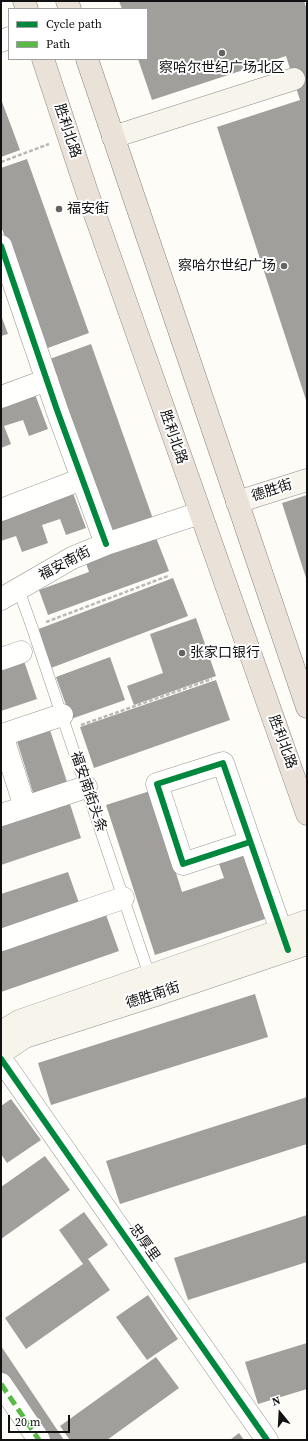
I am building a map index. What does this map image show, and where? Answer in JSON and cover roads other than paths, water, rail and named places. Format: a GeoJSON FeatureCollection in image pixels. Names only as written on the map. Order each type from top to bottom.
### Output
{"type":"FeatureCollection","features":[{"type":"Feature","properties":{"kind":"highway","name":"胜利北路"},"geometry":{"type":"LineString","coordinates":[[43,60],[200,513],[307,814]]}},
{"type":"Feature","properties":{"kind":"highway"},"geometry":{"type":"LineString","coordinates":[[87,60],[307,707]]}},
{"type":"Feature","properties":{"kind":"main road"},"geometry":{"type":"LineString","coordinates":[[113,137],[294,79]]}},
{"type":"Feature","properties":{"kind":"main road","name":"德胜街"},"geometry":{"type":"LineString","coordinates":[[237,502],[307,480]]}},
{"type":"Feature","properties":{"kind":"main road","name":"德胜南街"},"geometry":{"type":"LineString","coordinates":[[1,1032],[18,1021],[153,986],[292,942],[307,921]]}},
{"type":"Feature","properties":{"kind":"main road","name":"德胜南街"},"geometry":{"type":"LineString","coordinates":[[1,1053],[24,1037],[153,986]]}},
{"type":"Feature","properties":{"kind":"street"},"geometry":{"type":"LineString","coordinates":[[3,260],[106,544]]}},
{"type":"Feature","properties":{"kind":"street"},"geometry":{"type":"LineString","coordinates":[[1,397],[47,380]]}},
{"type":"Feature","properties":{"kind":"street"},"geometry":{"type":"LineString","coordinates":[[1,510],[82,479]]}},
{"type":"Feature","properties":{"kind":"street","name":"福安南街"},"geometry":{"type":"LineString","coordinates":[[10,594],[72,558],[106,544],[200,513]]}},
{"type":"Feature","properties":{"kind":"street"},"geometry":{"type":"LineString","coordinates":[[25,807],[2,735],[64,723]]}},
{"type":"Feature","properties":{"kind":"street"},"geometry":{"type":"LineString","coordinates":[[250,842],[183,864],[157,784],[223,763],[250,842],[292,942]]}},
{"type":"Feature","properties":{"kind":"street"},"geometry":{"type":"LineString","coordinates":[[1,814],[86,787]]}},
{"type":"Feature","properties":{"kind":"street"},"geometry":{"type":"LineString","coordinates":[[1,940],[123,898]]}},
{"type":"Feature","properties":{"kind":"street","name":"忠厚里"},"geometry":{"type":"LineString","coordinates":[[1,1059],[267,1440]]}},
{"type":"Feature","properties":{"kind":"street"},"geometry":{"type":"LineString","coordinates":[[1,1384],[39,1440]]}},
{"type":"Feature","properties":{"kind":"lane","name":"福安南街头条"},"geometry":{"type":"LineString","coordinates":[[10,594],[32,627],[153,986]]}},
{"type":"Feature","properties":{"kind":"place","name":"察哈尔世纪广场北区"},"geometry":{"type":"Point","coordinates":[222,53]}},
{"type":"Feature","properties":{"kind":"place","name":"福安街"},"geometry":{"type":"Point","coordinates":[59,209]}},
{"type":"Feature","properties":{"kind":"place","name":"察哈尔世纪广场"},"geometry":{"type":"Point","coordinates":[284,266]}},
{"type":"Feature","properties":{"kind":"place","name":"张家口银行"},"geometry":{"type":"Point","coordinates":[182,653]}}]}
